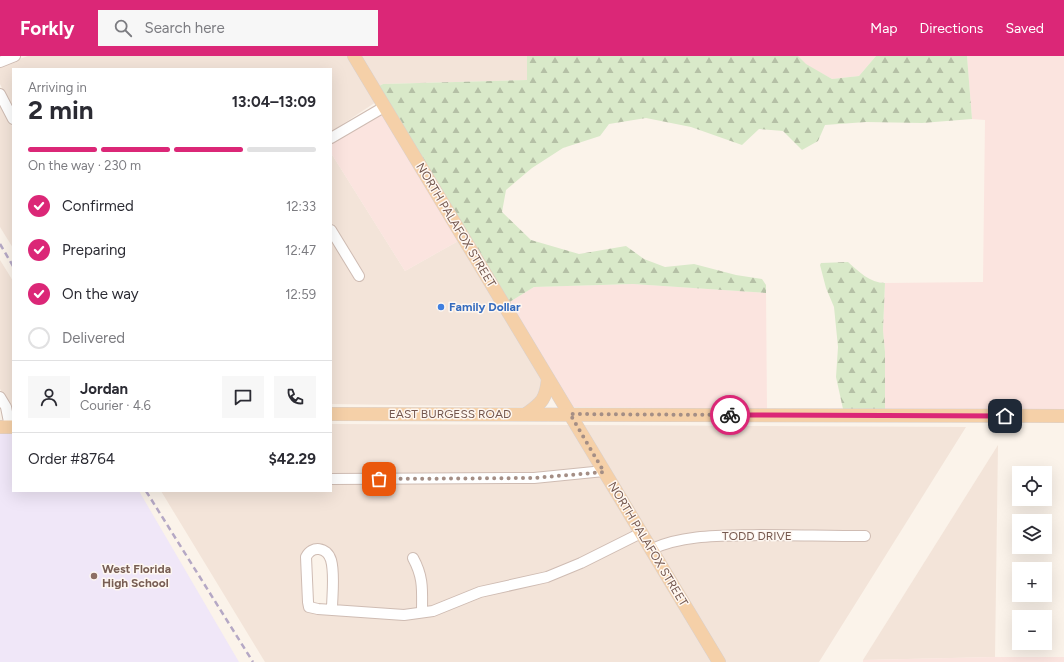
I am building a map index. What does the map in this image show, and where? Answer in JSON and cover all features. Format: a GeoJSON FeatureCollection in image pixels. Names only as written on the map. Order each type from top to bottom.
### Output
{"type":"FeatureCollection","features":[{"type":"Feature","properties":{"kind":"main road","name":"NORTH PALAFOX STREET"},"geometry":{"type":"LineString","coordinates":[[354,56],[719,662]]}},
{"type":"Feature","properties":{"kind":"main road"},"geometry":{"type":"LineString","coordinates":[[526,414],[542,402],[547,390],[548,379]]}},
{"type":"Feature","properties":{"kind":"main road","name":"EAST BURGESS ROAD"},"geometry":{"type":"LineString","coordinates":[[332,414],[1064,416]]}},
{"type":"Feature","properties":{"kind":"street"},"geometry":{"type":"LineString","coordinates":[[0,62],[15,56]]}},
{"type":"Feature","properties":{"kind":"street"},"geometry":{"type":"LineString","coordinates":[[0,94],[12,117]]}},
{"type":"Feature","properties":{"kind":"street"},"geometry":{"type":"LineString","coordinates":[[332,137],[384,107]]}},
{"type":"Feature","properties":{"kind":"street"},"geometry":{"type":"LineString","coordinates":[[332,232],[359,276]]}},
{"type":"Feature","properties":{"kind":"street"},"geometry":{"type":"LineString","coordinates":[[0,398],[6,407],[9,417],[8,427]]}},
{"type":"Feature","properties":{"kind":"street"},"geometry":{"type":"LineString","coordinates":[[332,479],[534,478],[604,472]]}},
{"type":"Feature","properties":{"kind":"street"},"geometry":{"type":"LineString","coordinates":[[332,610],[331,559],[327,552],[320,549],[312,550],[306,557],[308,602],[310,607],[318,610],[404,615],[433,611],[480,592],[547,577],[581,563],[641,533]]}},
{"type":"Feature","properties":{"kind":"street","name":"TODD DRIVE"},"geometry":{"type":"LineString","coordinates":[[652,549],[674,541],[723,536],[865,536]]}},
{"type":"Feature","properties":{"kind":"street"},"geometry":{"type":"LineString","coordinates":[[413,558],[422,577],[422,612]]}},
{"type":"Feature","properties":{"kind":"shaded area"},"geometry":{"type":"Polygon","coordinates":[[[28,56],[349,56],[376,102],[332,131],[332,68],[12,68],[12,109],[0,84],[0,66],[28,56]]]}},
{"type":"Feature","properties":{"kind":"shaded area"},"geometry":{"type":"Polygon","coordinates":[[[358,56],[527,56],[528,80],[383,84],[377,87],[358,56]]]}},
{"type":"Feature","properties":{"kind":"shaded area"},"geometry":{"type":"Polygon","coordinates":[[[798,56],[876,56],[859,76],[832,79],[805,64],[798,56]]]}},
{"type":"Feature","properties":{"kind":"shaded area"},"geometry":{"type":"Polygon","coordinates":[[[967,56],[1064,56],[1064,410],[885,409],[885,352],[883,330],[885,283],[983,282],[985,120],[972,119],[967,56]]]}},
{"type":"Feature","properties":{"kind":"shaded area"},"geometry":{"type":"Polygon","coordinates":[[[0,103],[12,126],[12,246],[0,227],[0,103]]]}},
{"type":"Feature","properties":{"kind":"shaded area"},"geometry":{"type":"Polygon","coordinates":[[[383,113],[460,240],[405,271],[332,155],[332,142],[383,113]]]}},
{"type":"Feature","properties":{"kind":"shaded area"},"geometry":{"type":"Polygon","coordinates":[[[332,155],[405,271],[460,240],[544,380],[543,389],[528,407],[332,404],[332,240],[358,282],[364,277],[332,224],[332,155]]]}},
{"type":"Feature","properties":{"kind":"shaded area"},"geometry":{"type":"Polygon","coordinates":[[[0,260],[12,279],[12,414],[9,404],[0,389],[0,260]]]}},
{"type":"Feature","properties":{"kind":"shaded area"},"geometry":{"type":"Polygon","coordinates":[[[633,284],[766,293],[767,409],[571,407],[508,303],[534,287],[633,284]]]}},
{"type":"Feature","properties":{"kind":"shaded area"},"geometry":{"type":"Polygon","coordinates":[[[332,424],[572,425],[597,467],[533,473],[332,474],[332,424]]]}},
{"type":"Feature","properties":{"kind":"shaded area"},"geometry":{"type":"Polygon","coordinates":[[[581,425],[966,427],[819,662],[724,662],[658,551],[675,546],[723,540],[869,541],[869,532],[774,531],[697,533],[673,536],[653,544],[581,425]]]}},
{"type":"Feature","properties":{"kind":"shaded area","name":"West Florida High School"},"geometry":{"type":"Polygon","coordinates":[[[0,434],[12,434],[12,492],[140,492],[239,662],[0,662],[0,434]]]}},
{"type":"Feature","properties":{"kind":"shaded area"},"geometry":{"type":"Polygon","coordinates":[[[998,445],[995,657],[863,660],[998,445]]]}},
{"type":"Feature","properties":{"kind":"shaded area"},"geometry":{"type":"Polygon","coordinates":[[[602,476],[635,531],[580,559],[546,573],[426,607],[425,575],[423,566],[414,552],[408,557],[416,570],[418,577],[418,608],[403,610],[336,606],[328,548],[320,544],[312,545],[304,551],[309,611],[318,614],[426,617],[481,597],[549,582],[640,538],[715,662],[265,662],[162,492],[332,492],[332,484],[534,482],[602,476]]]}},
{"type":"Feature","properties":{"kind":"shaded area"},"geometry":{"type":"Polygon","coordinates":[[[1064,657],[1064,662],[863,662],[863,660],[1064,657]]]}},
{"type":"Feature","properties":{"kind":"green space"},"geometry":{"type":"Polygon","coordinates":[[[527,56],[798,56],[806,64],[832,79],[859,76],[876,56],[967,56],[972,119],[922,123],[866,122],[825,125],[818,141],[802,150],[783,131],[759,129],[742,145],[691,127],[646,118],[609,124],[600,136],[563,148],[532,168],[506,190],[502,212],[531,240],[579,254],[626,246],[644,259],[665,267],[694,264],[736,275],[762,279],[766,285],[766,293],[633,284],[534,287],[508,303],[377,87],[383,84],[527,80],[527,56]]]}},
{"type":"Feature","properties":{"kind":"green space"},"geometry":{"type":"Polygon","coordinates":[[[848,262],[869,279],[885,283],[883,330],[885,352],[885,409],[843,409],[836,377],[838,347],[834,307],[826,288],[820,265],[821,263],[848,262]]]}},
{"type":"Feature","properties":{"kind":"railway"},"geometry":{"type":"LineString","coordinates":[[0,244],[12,264]]}},
{"type":"Feature","properties":{"kind":"railway"},"geometry":{"type":"LineString","coordinates":[[147,492],[253,662]]}},
{"type":"Feature","properties":{"kind":"way so far"},"geometry":{"type":"LineString","coordinates":[[379,479],[534,478],[604,472],[570,414],[730,415]]}},
{"type":"Feature","properties":{"kind":"place","name":"Family Dollar"},"geometry":{"type":"Point","coordinates":[441,307]}},
{"type":"Feature","properties":{"kind":"place","name":"West Florida High School"},"geometry":{"type":"Point","coordinates":[94,576]}},
{"type":"Feature","properties":{"kind":"route"},"geometry":{"type":"LineString","coordinates":[[730,415],[1005,416]]}}]}
